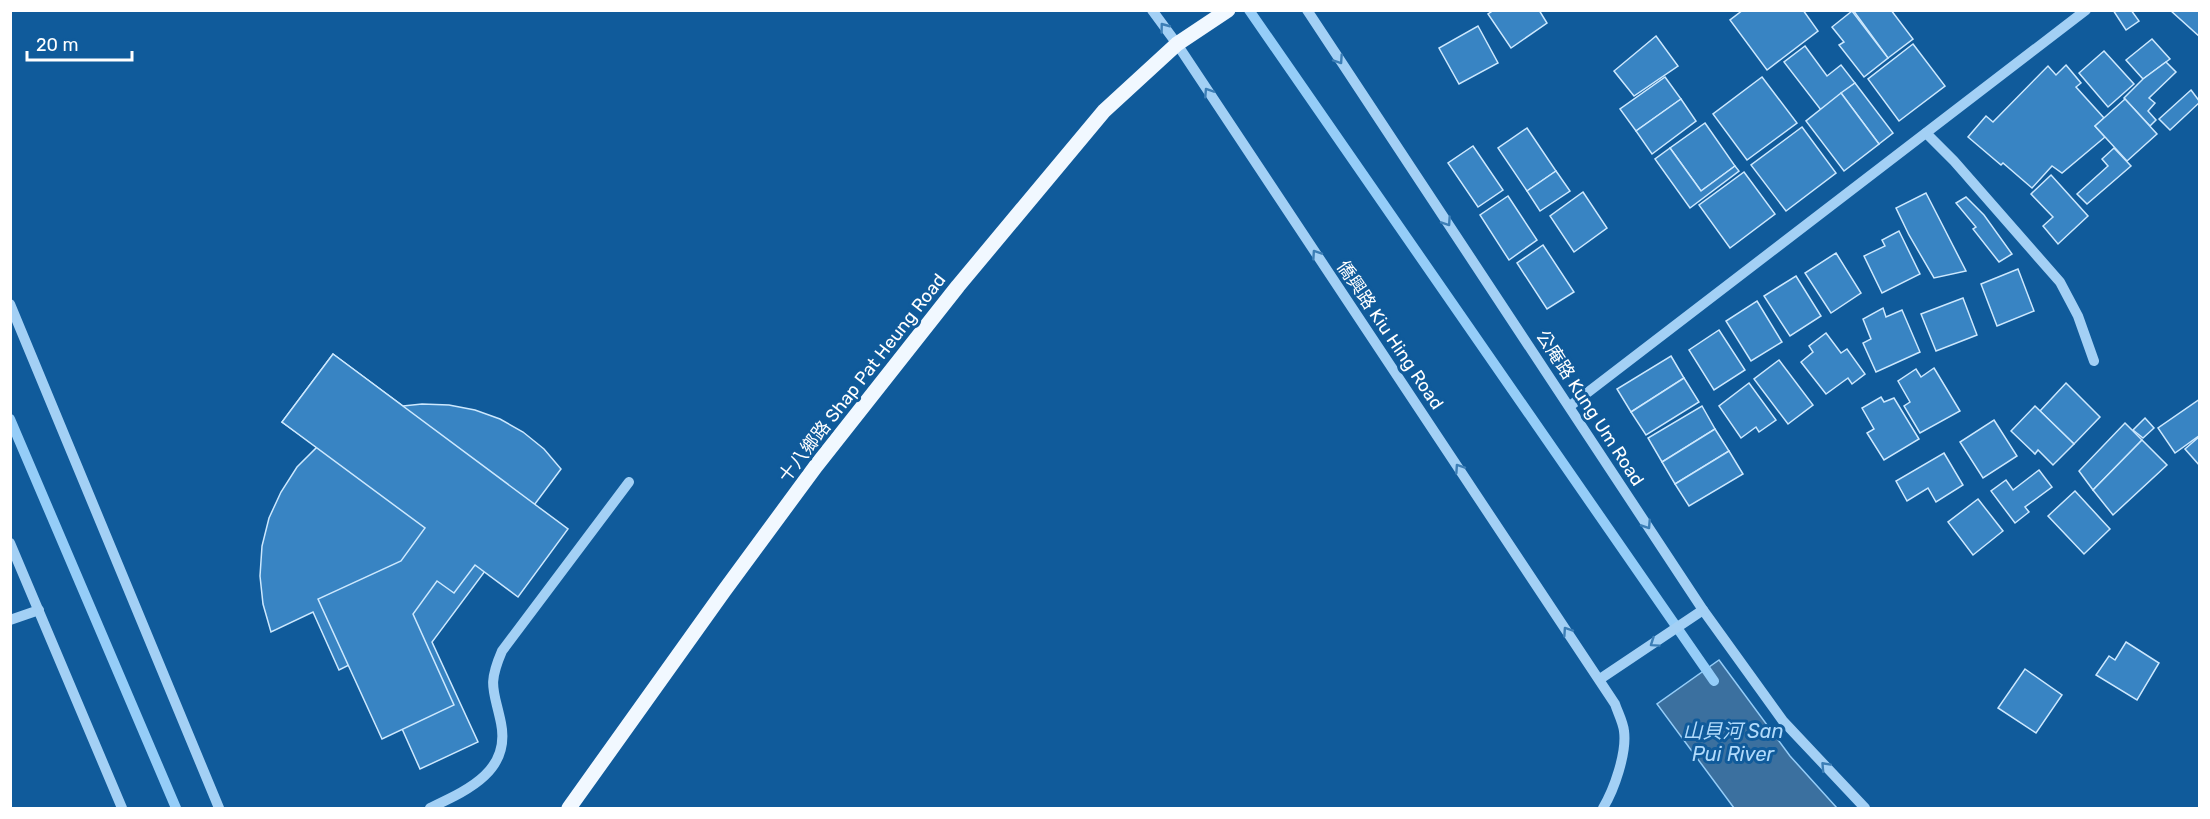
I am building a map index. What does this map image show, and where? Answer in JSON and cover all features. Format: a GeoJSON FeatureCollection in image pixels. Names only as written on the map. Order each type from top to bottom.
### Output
{"type":"FeatureCollection","features":[{"type":"Feature","properties":{"kind":"main road","name":"十八鄉路 Shap Pat Heung Road"},"geometry":{"type":"LineString","coordinates":[[570,808],[809,476],[958,286],[1104,111],[1177,44],[1228,10]]}},
{"type":"Feature","properties":{"kind":"street","name":"僑興路 Kiu Hing Road"},"geometry":{"type":"LineString","coordinates":[[1152,10],[1177,44],[1615,704],[1624,732],[1622,760],[1603,808]]}},
{"type":"Feature","properties":{"kind":"street","name":"公庵路 Kung Um Road"},"geometry":{"type":"LineString","coordinates":[[1307,10],[1703,610],[1782,721],[1865,808]]}},
{"type":"Feature","properties":{"kind":"street"},"geometry":{"type":"LineString","coordinates":[[1570,406],[2086,10]]}},
{"type":"Feature","properties":{"kind":"street"},"geometry":{"type":"LineString","coordinates":[[1926,134],[1953,161],[2060,282],[2078,316],[2094,361]]}},
{"type":"Feature","properties":{"kind":"street"},"geometry":{"type":"LineString","coordinates":[[10,304],[219,808]]}},
{"type":"Feature","properties":{"kind":"street"},"geometry":{"type":"LineString","coordinates":[[430,808],[470,789],[492,768],[501,740],[501,726],[493,699],[492,686],[495,668],[502,651],[629,482]]}},
{"type":"Feature","properties":{"kind":"street"},"geometry":{"type":"LineString","coordinates":[[10,543],[122,808]]}},
{"type":"Feature","properties":{"kind":"street"},"geometry":{"type":"LineString","coordinates":[[10,620],[39,610]]}},
{"type":"Feature","properties":{"kind":"street"},"geometry":{"type":"LineString","coordinates":[[1600,679],[1703,610]]}},
{"type":"Feature","properties":{"kind":"water","name":"山貝河 San Pui River"},"geometry":{"type":"Polygon","coordinates":[[[1719,660],[1790,756],[1837,808],[1734,808],[1657,704],[1719,660]]]}},
{"type":"Feature","properties":{"kind":"building"},"geometry":{"type":"Polygon","coordinates":[[[1494,10],[1539,10],[1547,23],[1511,48],[1488,14],[1494,10]]]}},
{"type":"Feature","properties":{"kind":"building"},"geometry":{"type":"Polygon","coordinates":[[[1743,10],[1803,10],[1818,31],[1767,70],[1730,20],[1743,10]]]}},
{"type":"Feature","properties":{"kind":"building"},"geometry":{"type":"Polygon","coordinates":[[[1853,10],[1891,10],[1913,39],[1888,58],[1853,10]]]}},
{"type":"Feature","properties":{"kind":"building"},"geometry":{"type":"Polygon","coordinates":[[[2113,10],[2131,10],[2139,21],[2126,30],[2113,10]]]}},
{"type":"Feature","properties":{"kind":"building"},"geometry":{"type":"Polygon","coordinates":[[[2170,10],[2200,10],[2200,37],[2170,10]]]}},
{"type":"Feature","properties":{"kind":"building"},"geometry":{"type":"Polygon","coordinates":[[[1852,11],[1888,58],[1864,77],[1839,45],[1844,42],[1832,27],[1852,11]]]}},
{"type":"Feature","properties":{"kind":"building"},"geometry":{"type":"Polygon","coordinates":[[[1478,26],[1498,63],[1459,84],[1439,48],[1478,26]]]}},
{"type":"Feature","properties":{"kind":"building"},"geometry":{"type":"Polygon","coordinates":[[[1656,36],[1678,66],[1634,96],[1614,71],[1656,36]]]}},
{"type":"Feature","properties":{"kind":"building"},"geometry":{"type":"Polygon","coordinates":[[[2152,39],[2170,59],[2143,79],[2126,60],[2152,39]]]}},
{"type":"Feature","properties":{"kind":"building"},"geometry":{"type":"Polygon","coordinates":[[[1913,44],[1945,86],[1899,121],[1868,79],[1913,44]]]}},
{"type":"Feature","properties":{"kind":"building"},"geometry":{"type":"Polygon","coordinates":[[[1805,46],[1827,76],[1841,65],[1855,83],[1821,110],[1784,62],[1805,46]]]}},
{"type":"Feature","properties":{"kind":"building"},"geometry":{"type":"Polygon","coordinates":[[[2104,51],[2134,84],[2108,107],[2079,73],[2104,51]]]}},
{"type":"Feature","properties":{"kind":"building"},"geometry":{"type":"Polygon","coordinates":[[[2166,62],[2176,72],[2149,98],[2155,103],[2148,111],[2156,120],[2150,126],[2124,98],[2143,79],[2166,62]]]}},
{"type":"Feature","properties":{"kind":"building"},"geometry":{"type":"Polygon","coordinates":[[[2066,65],[2081,83],[2076,87],[2104,118],[2095,126],[2105,137],[2062,173],[2052,166],[2032,188],[1968,137],[1986,116],[1993,122],[2048,66],[2056,75],[2066,65]]]}},
{"type":"Feature","properties":{"kind":"building"},"geometry":{"type":"Polygon","coordinates":[[[1665,77],[1681,99],[1636,131],[1620,109],[1665,77]]]}},
{"type":"Feature","properties":{"kind":"building"},"geometry":{"type":"Polygon","coordinates":[[[1762,77],[1797,123],[1747,160],[1713,114],[1762,77]]]}},
{"type":"Feature","properties":{"kind":"building"},"geometry":{"type":"Polygon","coordinates":[[[1855,83],[1893,133],[1879,144],[1841,93],[1855,83]]]}},
{"type":"Feature","properties":{"kind":"building"},"geometry":{"type":"Polygon","coordinates":[[[2191,90],[2200,102],[2170,130],[2159,119],[2191,90]]]}},
{"type":"Feature","properties":{"kind":"building"},"geometry":{"type":"Polygon","coordinates":[[[1841,93],[1879,144],[1844,171],[1806,121],[1841,93]]]}},
{"type":"Feature","properties":{"kind":"building"},"geometry":{"type":"Polygon","coordinates":[[[1681,99],[1696,121],[1652,154],[1636,131],[1681,99]]]}},
{"type":"Feature","properties":{"kind":"building"},"geometry":{"type":"Polygon","coordinates":[[[2125,99],[2157,134],[2127,161],[2095,126],[2125,99]]]}},
{"type":"Feature","properties":{"kind":"building"},"geometry":{"type":"Polygon","coordinates":[[[1705,123],[1735,166],[1701,191],[1670,148],[1705,123]]]}},
{"type":"Feature","properties":{"kind":"building"},"geometry":{"type":"Polygon","coordinates":[[[1802,127],[1836,173],[1786,211],[1751,165],[1802,127]]]}},
{"type":"Feature","properties":{"kind":"building"},"geometry":{"type":"Polygon","coordinates":[[[1527,128],[1556,171],[1527,191],[1498,148],[1527,128]]]}},
{"type":"Feature","properties":{"kind":"building"},"geometry":{"type":"Polygon","coordinates":[[[1473,146],[1503,190],[1478,207],[1448,163],[1473,146]]]}},
{"type":"Feature","properties":{"kind":"building"},"geometry":{"type":"Polygon","coordinates":[[[1670,148],[1701,191],[1735,166],[1739,171],[1690,208],[1655,159],[1670,148]]]}},
{"type":"Feature","properties":{"kind":"building"},"geometry":{"type":"Polygon","coordinates":[[[2114,148],[2131,166],[2087,204],[2077,194],[2108,166],[2102,159],[2114,148]]]}},
{"type":"Feature","properties":{"kind":"building"},"geometry":{"type":"Polygon","coordinates":[[[1556,171],[1570,191],[1540,211],[1527,191],[1556,171]]]}},
{"type":"Feature","properties":{"kind":"building"},"geometry":{"type":"Polygon","coordinates":[[[1744,172],[1775,214],[1730,248],[1699,205],[1744,172]]]}},
{"type":"Feature","properties":{"kind":"building"},"geometry":{"type":"Polygon","coordinates":[[[2051,175],[2088,216],[2058,244],[2043,226],[2053,217],[2031,194],[2051,175]]]}},
{"type":"Feature","properties":{"kind":"building"},"geometry":{"type":"Polygon","coordinates":[[[1583,192],[1607,228],[1574,252],[1550,216],[1583,192]]]}},
{"type":"Feature","properties":{"kind":"building"},"geometry":{"type":"Polygon","coordinates":[[[1926,193],[1966,271],[1934,278],[1909,235],[1896,208],[1926,193]]]}},
{"type":"Feature","properties":{"kind":"building"},"geometry":{"type":"Polygon","coordinates":[[[1508,196],[1537,240],[1509,260],[1480,215],[1508,196]]]}},
{"type":"Feature","properties":{"kind":"building"},"geometry":{"type":"Polygon","coordinates":[[[1966,197],[1984,215],[2012,254],[1999,262],[1973,229],[1976,227],[1956,203],[1966,197]]]}},
{"type":"Feature","properties":{"kind":"building"},"geometry":{"type":"Polygon","coordinates":[[[1899,231],[1920,274],[1882,293],[1864,256],[1885,246],[1882,240],[1899,231]]]}},
{"type":"Feature","properties":{"kind":"building"},"geometry":{"type":"Polygon","coordinates":[[[1543,245],[1574,292],[1547,309],[1517,263],[1543,245]]]}},
{"type":"Feature","properties":{"kind":"building"},"geometry":{"type":"Polygon","coordinates":[[[1836,253],[1861,293],[1831,313],[1805,273],[1836,253]]]}},
{"type":"Feature","properties":{"kind":"building"},"geometry":{"type":"Polygon","coordinates":[[[2018,269],[2034,311],[1997,326],[1981,284],[2018,269]]]}},
{"type":"Feature","properties":{"kind":"building"},"geometry":{"type":"Polygon","coordinates":[[[1796,276],[1821,316],[1790,336],[1764,296],[1796,276]]]}},
{"type":"Feature","properties":{"kind":"building"},"geometry":{"type":"Polygon","coordinates":[[[1963,298],[1977,335],[1936,351],[1921,314],[1963,298]]]}},
{"type":"Feature","properties":{"kind":"building"},"geometry":{"type":"Polygon","coordinates":[[[1757,301],[1782,342],[1751,361],[1726,321],[1757,301]]]}},
{"type":"Feature","properties":{"kind":"building"},"geometry":{"type":"Polygon","coordinates":[[[1883,308],[1886,317],[1902,310],[1920,352],[1876,372],[1863,343],[1871,339],[1863,319],[1883,308]]]}},
{"type":"Feature","properties":{"kind":"building"},"geometry":{"type":"Polygon","coordinates":[[[1719,330],[1745,370],[1714,390],[1689,350],[1719,330]]]}},
{"type":"Feature","properties":{"kind":"building"},"geometry":{"type":"Polygon","coordinates":[[[1826,333],[1841,353],[1847,349],[1865,374],[1852,384],[1848,378],[1826,394],[1801,362],[1813,352],[1809,346],[1826,333]]]}},
{"type":"Feature","properties":{"kind":"building"},"geometry":{"type":"Polygon","coordinates":[[[333,354],[403,406],[449,405],[475,410],[500,419],[523,432],[544,449],[561,469],[432,642],[478,742],[420,769],[369,655],[339,670],[313,612],[271,632],[263,604],[260,576],[262,546],[269,518],[281,492],[297,467],[317,447],[282,422],[333,354]]]}},
{"type":"Feature","properties":{"kind":"building"},"geometry":{"type":"Polygon","coordinates":[[[333,354],[568,529],[518,597],[475,565],[454,593],[437,581],[413,614],[454,705],[382,739],[318,599],[401,561],[425,528],[282,422],[333,354]]]}},
{"type":"Feature","properties":{"kind":"building"},"geometry":{"type":"Polygon","coordinates":[[[1671,356],[1684,378],[1631,412],[1617,389],[1671,356]]]}},
{"type":"Feature","properties":{"kind":"building"},"geometry":{"type":"Polygon","coordinates":[[[1779,360],[1813,405],[1788,424],[1754,379],[1779,360]]]}},
{"type":"Feature","properties":{"kind":"building"},"geometry":{"type":"Polygon","coordinates":[[[1934,368],[1960,411],[1920,433],[1904,406],[1910,402],[1898,381],[1916,369],[1921,377],[1934,368]]]}},
{"type":"Feature","properties":{"kind":"building"},"geometry":{"type":"Polygon","coordinates":[[[1684,378],[1699,402],[1646,435],[1631,412],[1684,378]]]}},
{"type":"Feature","properties":{"kind":"building"},"geometry":{"type":"Polygon","coordinates":[[[1749,383],[1776,420],[1759,432],[1756,427],[1741,438],[1719,406],[1749,383]]]}},
{"type":"Feature","properties":{"kind":"building"},"geometry":{"type":"Polygon","coordinates":[[[2066,383],[2100,417],[2074,444],[2040,411],[2066,383]]]}},
{"type":"Feature","properties":{"kind":"building"},"geometry":{"type":"Polygon","coordinates":[[[1881,397],[1884,402],[1894,398],[1919,439],[1884,460],[1867,433],[1874,429],[1862,408],[1881,397]]]}},
{"type":"Feature","properties":{"kind":"building"},"geometry":{"type":"Polygon","coordinates":[[[2200,399],[2200,435],[2175,453],[2158,428],[2200,399]]]}},
{"type":"Feature","properties":{"kind":"building"},"geometry":{"type":"Polygon","coordinates":[[[1702,406],[1715,429],[1662,462],[1648,438],[1702,406]]]}},
{"type":"Feature","properties":{"kind":"building"},"geometry":{"type":"Polygon","coordinates":[[[2035,406],[2074,444],[2053,465],[2038,450],[2035,454],[2011,431],[2035,406]]]}},
{"type":"Feature","properties":{"kind":"building"},"geometry":{"type":"Polygon","coordinates":[[[2145,418],[2154,428],[2143,438],[2133,430],[2145,418]]]}},
{"type":"Feature","properties":{"kind":"building"},"geometry":{"type":"Polygon","coordinates":[[[1994,420],[2017,456],[1983,478],[1960,442],[1994,420]]]}},
{"type":"Feature","properties":{"kind":"building"},"geometry":{"type":"Polygon","coordinates":[[[2125,423],[2142,440],[2093,490],[2079,471],[2125,423]]]}},
{"type":"Feature","properties":{"kind":"building"},"geometry":{"type":"Polygon","coordinates":[[[1715,429],[1729,451],[1675,484],[1662,462],[1715,429]]]}},
{"type":"Feature","properties":{"kind":"building"},"geometry":{"type":"Polygon","coordinates":[[[2200,436],[2200,466],[2185,449],[2200,436]]]}},
{"type":"Feature","properties":{"kind":"building"},"geometry":{"type":"Polygon","coordinates":[[[2142,440],[2167,465],[2113,515],[2093,490],[2142,440]]]}},
{"type":"Feature","properties":{"kind":"building"},"geometry":{"type":"Polygon","coordinates":[[[1729,451],[1743,474],[1689,506],[1675,484],[1729,451]]]}},
{"type":"Feature","properties":{"kind":"building"},"geometry":{"type":"Polygon","coordinates":[[[1944,453],[1963,485],[1936,502],[1928,488],[1907,501],[1896,481],[1944,453]]]}},
{"type":"Feature","properties":{"kind":"building"},"geometry":{"type":"Polygon","coordinates":[[[2039,470],[2052,487],[2025,507],[2029,512],[2015,523],[1991,491],[2006,480],[2013,490],[2039,470]]]}},
{"type":"Feature","properties":{"kind":"building"},"geometry":{"type":"Polygon","coordinates":[[[2075,491],[2110,529],[2084,554],[2048,516],[2075,491]]]}},
{"type":"Feature","properties":{"kind":"building"},"geometry":{"type":"Polygon","coordinates":[[[1978,499],[2003,531],[1973,555],[1948,522],[1978,499]]]}},
{"type":"Feature","properties":{"kind":"building"},"geometry":{"type":"Polygon","coordinates":[[[2126,642],[2159,663],[2137,700],[2096,675],[2109,656],[2115,660],[2126,642]]]}},
{"type":"Feature","properties":{"kind":"building"},"geometry":{"type":"Polygon","coordinates":[[[2025,669],[2062,695],[2036,733],[1998,708],[2025,669]]]}},
{"type":"Feature","properties":{"kind":"waterway"},"geometry":{"type":"LineString","coordinates":[[1249,10],[1714,681]]}},
{"type":"Feature","properties":{"kind":"waterway"},"geometry":{"type":"LineString","coordinates":[[10,419],[176,808]]}}]}
